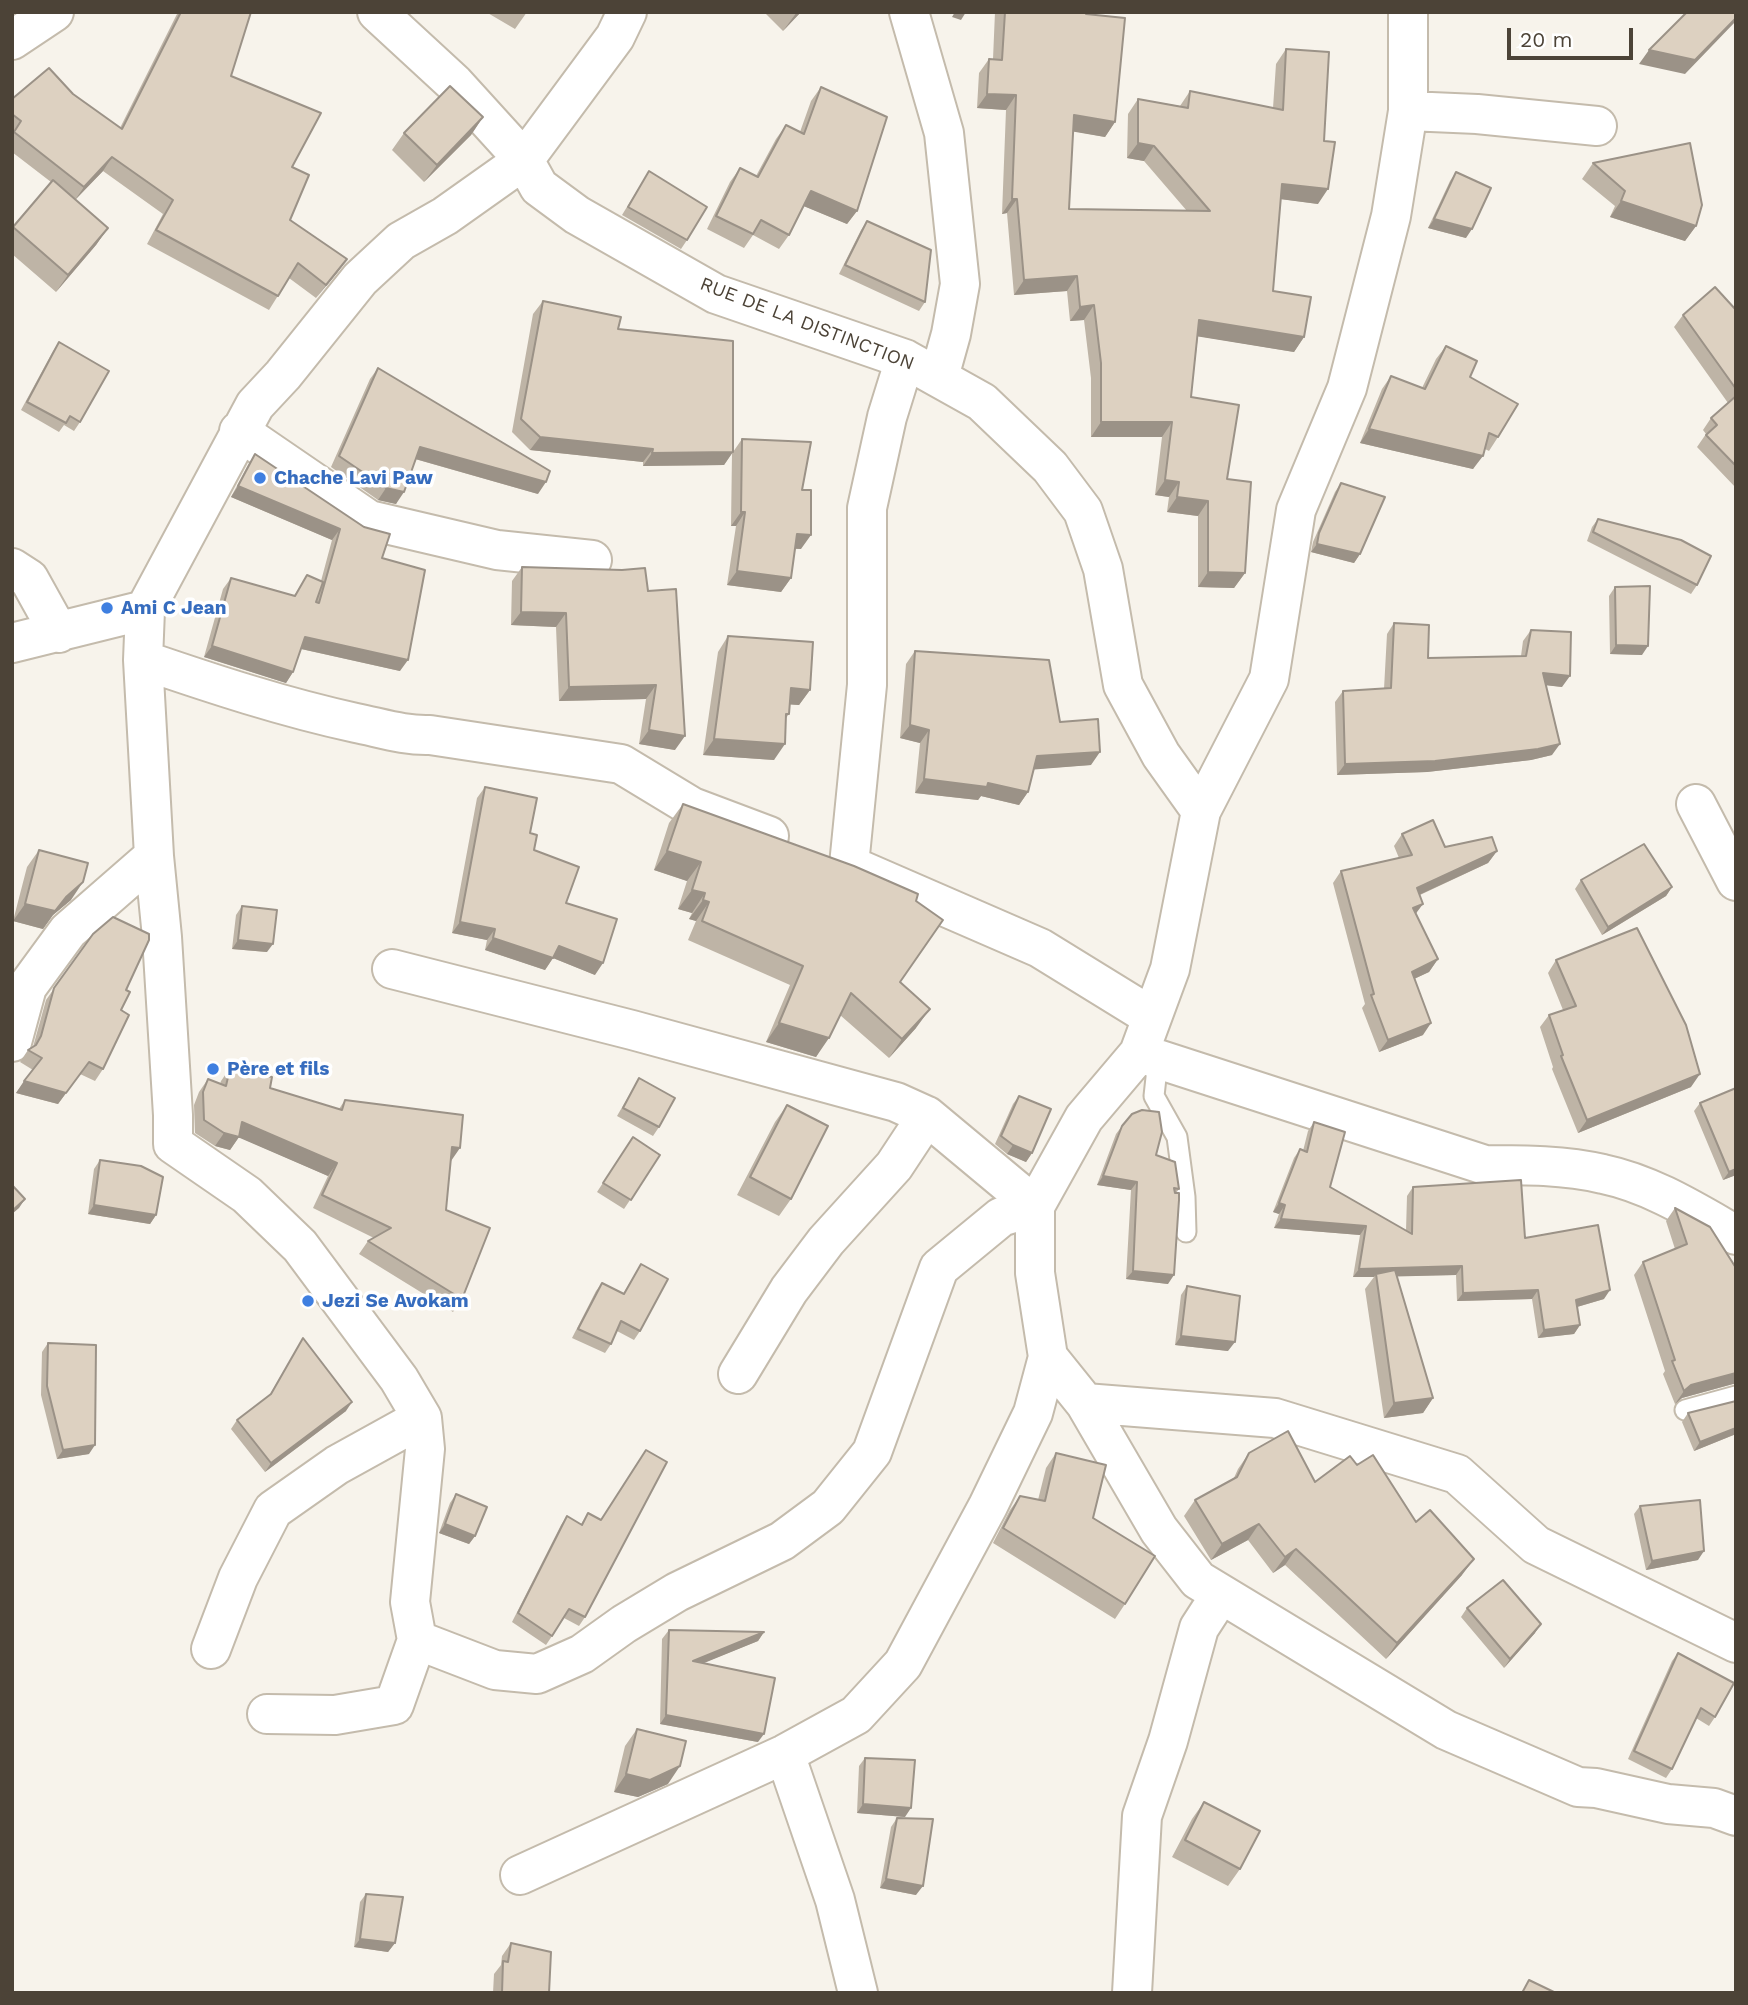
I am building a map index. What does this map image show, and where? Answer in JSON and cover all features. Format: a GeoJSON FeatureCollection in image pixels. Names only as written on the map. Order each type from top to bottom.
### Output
{"type":"FeatureCollection","features":[{"type":"Feature","properties":{"kind":"street"},"geometry":{"type":"LineString","coordinates":[[12,40],[54,12]]}},
{"type":"Feature","properties":{"kind":"street","name":"RUE DE LA DISTINCTION"},"geometry":{"type":"LineString","coordinates":[[377,12],[454,83],[524,160],[540,187],[577,215],[716,294],[905,359],[939,377],[982,402],[1050,467],[1083,511],[1102,569],[1123,685],[1161,755],[1201,811]]}},
{"type":"Feature","properties":{"kind":"street"},"geometry":{"type":"LineString","coordinates":[[267,1714],[335,1715],[394,1705],[417,1640],[410,1602],[425,1449],[422,1418],[399,1379],[300,1246],[247,1195],[173,1144],[143,660],[145,610],[195,520],[239,430],[255,405],[283,375],[360,279],[401,241],[444,216],[524,160],[615,37],[627,12]]}},
{"type":"Feature","properties":{"kind":"street"},"geometry":{"type":"LineString","coordinates":[[909,12],[944,133],[960,284],[951,334],[939,377]]}},
{"type":"Feature","properties":{"kind":"street"},"geometry":{"type":"LineString","coordinates":[[520,1875],[785,1754],[856,1715],[903,1664],[988,1506],[1032,1413],[1048,1357],[1035,1273],[1035,1206],[1084,1118],[1148,1056],[1152,1017],[1170,969],[1201,811],[1269,679],[1296,510],[1347,388],[1391,216],[1408,111],[1408,12]]}},
{"type":"Feature","properties":{"kind":"street"},"geometry":{"type":"LineString","coordinates":[[1408,111],[1477,114],[1597,126]]}},
{"type":"Feature","properties":{"kind":"street"},"geometry":{"type":"LineString","coordinates":[[849,865],[867,685],[867,508],[887,417],[905,359]]}},
{"type":"Feature","properties":{"kind":"street"},"geometry":{"type":"LineString","coordinates":[[239,430],[369,520],[497,550],[592,560]]}},
{"type":"Feature","properties":{"kind":"street"},"geometry":{"type":"LineString","coordinates":[[12,568],[29,579],[59,633]]}},
{"type":"Feature","properties":{"kind":"street"},"geometry":{"type":"LineString","coordinates":[[12,643],[145,610]]}},
{"type":"Feature","properties":{"kind":"street"},"geometry":{"type":"LineString","coordinates":[[143,660],[268,701],[413,736],[430,735],[621,764],[692,807],[849,865],[1040,947],[1152,1017]]}},
{"type":"Feature","properties":{"kind":"street"},"geometry":{"type":"LineString","coordinates":[[1696,804],[1731,859]]}},
{"type":"Feature","properties":{"kind":"street"},"geometry":{"type":"LineString","coordinates":[[12,1042],[20,984],[68,931],[154,856]]}},
{"type":"Feature","properties":{"kind":"street"},"geometry":{"type":"LineString","coordinates":[[392,969],[646,1033],[883,1098],[927,1116],[1035,1206]]}},
{"type":"Feature","properties":{"kind":"street"},"geometry":{"type":"LineString","coordinates":[[1148,1056],[1485,1165],[1532,1164],[1604,1174],[1674,1199],[1736,1235]]}},
{"type":"Feature","properties":{"kind":"street"},"geometry":{"type":"LineString","coordinates":[[738,1374],[789,1290],[826,1241],[894,1166],[927,1116]]}},
{"type":"Feature","properties":{"kind":"street"},"geometry":{"type":"LineString","coordinates":[[417,1640],[495,1670],[537,1674],[582,1654],[624,1624],[677,1592],[782,1541],[828,1507],[872,1452],[939,1268],[1001,1217],[1035,1206]]}},
{"type":"Feature","properties":{"kind":"street"},"geometry":{"type":"LineString","coordinates":[[1048,1357],[1085,1403],[1159,1530],[1198,1580],[1446,1730],[1578,1787],[1596,1788],[1668,1804],[1714,1808],[1736,1816]]}},
{"type":"Feature","properties":{"kind":"street"},"geometry":{"type":"LineString","coordinates":[[1085,1403],[1275,1419],[1457,1475],[1536,1545],[1736,1643]]}},
{"type":"Feature","properties":{"kind":"street"},"geometry":{"type":"LineString","coordinates":[[211,1649],[238,1578],[273,1510],[337,1465],[422,1418]]}},
{"type":"Feature","properties":{"kind":"street"},"geometry":{"type":"LineString","coordinates":[[1132,1993],[1142,1816],[1168,1741],[1199,1628],[1221,1594]]}},
{"type":"Feature","properties":{"kind":"street"},"geometry":{"type":"LineString","coordinates":[[785,1754],[835,1900],[858,1993]]}},
{"type":"Feature","properties":{"kind":"lane"},"geometry":{"type":"LineString","coordinates":[[1148,1056],[1154,1096],[1177,1137],[1185,1197],[1186,1232]]}},
{"type":"Feature","properties":{"kind":"lane"},"geometry":{"type":"LineString","coordinates":[[1685,1409],[1736,1396]]}},
{"type":"Feature","properties":{"kind":"building"},"geometry":{"type":"Polygon","coordinates":[[[181,12],[251,12],[231,76],[321,113],[292,167],[309,175],[290,220],[347,259],[326,285],[298,263],[278,296],[156,230],[173,200],[112,157],[84,187],[14,132],[21,121],[12,114],[12,99],[49,68],[73,94],[122,129],[181,12]]]}},
{"type":"Feature","properties":{"kind":"building"},"geometry":{"type":"Polygon","coordinates":[[[1005,12],[1086,12],[1125,18],[1115,122],[1074,115],[1069,209],[1210,211],[1154,146],[1138,143],[1138,99],[1188,108],[1190,91],[1283,110],[1286,49],[1329,52],[1324,141],[1335,142],[1328,189],[1282,184],[1273,291],[1311,297],[1304,337],[1199,320],[1191,397],[1239,405],[1227,479],[1251,482],[1245,573],[1208,572],[1208,501],[1177,497],[1179,482],[1165,480],[1172,422],[1101,422],[1101,363],[1094,305],[1080,307],[1077,276],[1024,280],[1017,199],[1012,199],[1016,95],[987,94],[989,59],[1002,60],[1005,12]]]}},
{"type":"Feature","properties":{"kind":"building"},"geometry":{"type":"Polygon","coordinates":[[[1687,12],[1736,12],[1736,18],[1695,60],[1649,50],[1687,12]]]}},
{"type":"Feature","properties":{"kind":"building"},"geometry":{"type":"Polygon","coordinates":[[[450,86],[483,117],[437,165],[404,133],[450,86]]]}},
{"type":"Feature","properties":{"kind":"building"},"geometry":{"type":"Polygon","coordinates":[[[821,87],[887,117],[857,211],[811,191],[789,235],[761,220],[753,234],[716,216],[740,168],[758,177],[786,125],[804,134],[821,87]]]}},
{"type":"Feature","properties":{"kind":"building"},"geometry":{"type":"Polygon","coordinates":[[[1690,143],[1702,205],[1696,226],[1621,201],[1625,191],[1593,163],[1690,143]]]}},
{"type":"Feature","properties":{"kind":"building"},"geometry":{"type":"Polygon","coordinates":[[[649,171],[707,207],[687,240],[628,207],[649,171]]]}},
{"type":"Feature","properties":{"kind":"building"},"geometry":{"type":"Polygon","coordinates":[[[1456,172],[1491,188],[1472,229],[1434,219],[1456,172]]]}},
{"type":"Feature","properties":{"kind":"building"},"geometry":{"type":"Polygon","coordinates":[[[53,180],[108,228],[68,275],[13,227],[53,180]]]}},
{"type":"Feature","properties":{"kind":"building"},"geometry":{"type":"Polygon","coordinates":[[[867,221],[931,250],[925,302],[845,265],[867,221]]]}},
{"type":"Feature","properties":{"kind":"building"},"geometry":{"type":"Polygon","coordinates":[[[1715,287],[1736,310],[1736,389],[1683,315],[1715,287]]]}},
{"type":"Feature","properties":{"kind":"building"},"geometry":{"type":"Polygon","coordinates":[[[543,301],[621,317],[618,329],[733,341],[733,452],[652,453],[653,449],[540,437],[521,419],[543,301]]]}},
{"type":"Feature","properties":{"kind":"building"},"geometry":{"type":"Polygon","coordinates":[[[59,342],[109,371],[80,422],[70,416],[66,423],[27,402],[59,342]]]}},
{"type":"Feature","properties":{"kind":"building"},"geometry":{"type":"Polygon","coordinates":[[[1446,346],[1477,361],[1470,377],[1518,404],[1498,437],[1489,433],[1483,456],[1369,429],[1391,376],[1425,389],[1446,346]]]}},
{"type":"Feature","properties":{"kind":"building"},"geometry":{"type":"Polygon","coordinates":[[[378,368],[550,471],[546,482],[420,447],[404,492],[386,488],[339,456],[378,368]]]}},
{"type":"Feature","properties":{"kind":"building"},"geometry":{"type":"Polygon","coordinates":[[[1736,396],[1736,466],[1706,435],[1717,425],[1711,418],[1736,396]]]}},
{"type":"Feature","properties":{"kind":"building"},"geometry":{"type":"Polygon","coordinates":[[[742,439],[811,442],[802,490],[811,490],[811,535],[797,534],[791,578],[737,571],[745,512],[741,512],[742,439]]]}},
{"type":"Feature","properties":{"kind":"building"},"geometry":{"type":"Polygon","coordinates":[[[255,454],[364,527],[390,534],[382,558],[425,570],[408,660],[305,637],[293,672],[212,646],[231,578],[295,596],[307,575],[323,582],[316,602],[319,603],[340,529],[238,486],[255,454]]]}},
{"type":"Feature","properties":{"kind":"building"},"geometry":{"type":"Polygon","coordinates":[[[1341,483],[1385,497],[1360,554],[1317,544],[1319,533],[1341,483]]]}},
{"type":"Feature","properties":{"kind":"building"},"geometry":{"type":"Polygon","coordinates":[[[1598,519],[1681,540],[1711,556],[1697,585],[1593,532],[1598,519]]]}},
{"type":"Feature","properties":{"kind":"building"},"geometry":{"type":"Polygon","coordinates":[[[522,567],[622,570],[645,568],[648,591],[676,589],[685,736],[649,730],[656,685],[569,687],[566,613],[521,612],[522,567]]]}},
{"type":"Feature","properties":{"kind":"building"},"geometry":{"type":"Polygon","coordinates":[[[1650,586],[1648,646],[1616,645],[1615,587],[1650,586]]]}},
{"type":"Feature","properties":{"kind":"building"},"geometry":{"type":"Polygon","coordinates":[[[1394,623],[1429,625],[1428,658],[1526,656],[1531,630],[1571,632],[1570,676],[1543,673],[1560,744],[1435,761],[1345,764],[1343,691],[1391,688],[1394,623]]]}},
{"type":"Feature","properties":{"kind":"building"},"geometry":{"type":"Polygon","coordinates":[[[728,636],[813,642],[810,690],[791,688],[789,714],[786,714],[785,744],[714,739],[728,636]]]}},
{"type":"Feature","properties":{"kind":"building"},"geometry":{"type":"Polygon","coordinates":[[[915,651],[1049,660],[1060,722],[1098,719],[1100,752],[1037,756],[1028,792],[988,783],[987,787],[924,779],[929,730],[910,725],[915,651]]]}},
{"type":"Feature","properties":{"kind":"building"},"geometry":{"type":"Polygon","coordinates":[[[485,787],[537,798],[530,833],[537,835],[534,850],[579,867],[566,903],[617,919],[603,963],[559,946],[553,958],[493,938],[495,929],[460,922],[485,787]]]}},
{"type":"Feature","properties":{"kind":"building"},"geometry":{"type":"Polygon","coordinates":[[[683,804],[854,866],[918,894],[916,901],[943,920],[900,982],[930,1009],[902,1039],[851,993],[829,1038],[779,1023],[803,966],[702,921],[709,902],[703,900],[705,893],[692,890],[701,862],[667,851],[683,804]]]}},
{"type":"Feature","properties":{"kind":"building"},"geometry":{"type":"Polygon","coordinates":[[[1433,820],[1445,847],[1492,837],[1497,851],[1417,888],[1423,904],[1413,908],[1438,959],[1412,972],[1431,1023],[1388,1040],[1371,995],[1374,994],[1341,871],[1412,855],[1402,834],[1433,820]]]}},
{"type":"Feature","properties":{"kind":"building"},"geometry":{"type":"Polygon","coordinates":[[[1644,844],[1672,887],[1608,927],[1581,880],[1644,844]]]}},
{"type":"Feature","properties":{"kind":"building"},"geometry":{"type":"Polygon","coordinates":[[[39,850],[88,863],[83,882],[55,911],[25,904],[39,850]]]}},
{"type":"Feature","properties":{"kind":"building"},"geometry":{"type":"Polygon","coordinates":[[[242,906],[277,910],[273,944],[238,940],[242,906]]]}},
{"type":"Feature","properties":{"kind":"building"},"geometry":{"type":"Polygon","coordinates":[[[113,917],[149,934],[149,940],[126,990],[130,992],[121,1010],[129,1015],[103,1069],[89,1062],[66,1093],[24,1081],[42,1058],[28,1050],[36,1045],[41,1036],[54,988],[93,934],[113,917]]]}},
{"type":"Feature","properties":{"kind":"building"},"geometry":{"type":"Polygon","coordinates":[[[1637,928],[1686,1025],[1700,1074],[1587,1120],[1561,1056],[1563,1055],[1549,1015],[1576,1006],[1556,960],[1637,928]]]}},
{"type":"Feature","properties":{"kind":"building"},"geometry":{"type":"Polygon","coordinates":[[[230,1068],[272,1077],[270,1088],[342,1110],[345,1100],[463,1115],[460,1148],[452,1147],[446,1210],[490,1228],[462,1299],[368,1241],[391,1228],[322,1195],[337,1163],[242,1122],[239,1137],[224,1133],[204,1120],[203,1092],[208,1079],[226,1086],[230,1068]]]}},
{"type":"Feature","properties":{"kind":"building"},"geometry":{"type":"Polygon","coordinates":[[[639,1078],[675,1098],[659,1127],[623,1108],[639,1078]]]}},
{"type":"Feature","properties":{"kind":"building"},"geometry":{"type":"Polygon","coordinates":[[[1736,1088],[1736,1169],[1729,1172],[1700,1103],[1736,1088]]]}},
{"type":"Feature","properties":{"kind":"building"},"geometry":{"type":"Polygon","coordinates":[[[1019,1096],[1051,1109],[1032,1153],[1013,1145],[1001,1136],[1019,1096]]]}},
{"type":"Feature","properties":{"kind":"building"},"geometry":{"type":"Polygon","coordinates":[[[787,1105],[828,1126],[791,1199],[750,1177],[787,1105]]]}},
{"type":"Feature","properties":{"kind":"building"},"geometry":{"type":"Polygon","coordinates":[[[1142,1110],[1159,1112],[1162,1132],[1156,1155],[1175,1162],[1179,1189],[1174,1188],[1175,1193],[1179,1193],[1179,1200],[1174,1275],[1133,1271],[1137,1182],[1103,1176],[1122,1126],[1132,1114],[1142,1110]]]}},
{"type":"Feature","properties":{"kind":"building"},"geometry":{"type":"Polygon","coordinates":[[[1314,1122],[1345,1132],[1330,1187],[1412,1234],[1413,1187],[1521,1180],[1525,1238],[1598,1225],[1610,1290],[1576,1300],[1580,1325],[1544,1330],[1538,1290],[1463,1293],[1462,1266],[1359,1269],[1366,1226],[1281,1219],[1285,1205],[1279,1203],[1300,1149],[1307,1152],[1314,1122]]]}},
{"type":"Feature","properties":{"kind":"building"},"geometry":{"type":"Polygon","coordinates":[[[633,1137],[660,1155],[631,1200],[603,1183],[633,1137]]]}},
{"type":"Feature","properties":{"kind":"building"},"geometry":{"type":"Polygon","coordinates":[[[100,1160],[141,1166],[163,1177],[156,1215],[94,1205],[100,1160]]]}},
{"type":"Feature","properties":{"kind":"building"},"geometry":{"type":"Polygon","coordinates":[[[12,1185],[25,1199],[12,1211],[12,1185]]]}},
{"type":"Feature","properties":{"kind":"building"},"geometry":{"type":"Polygon","coordinates":[[[1675,1208],[1710,1227],[1736,1268],[1736,1373],[1691,1385],[1684,1391],[1672,1361],[1675,1360],[1643,1262],[1687,1244],[1675,1208]]]}},
{"type":"Feature","properties":{"kind":"building"},"geometry":{"type":"Polygon","coordinates":[[[641,1264],[668,1279],[640,1331],[621,1321],[611,1344],[578,1329],[602,1283],[624,1294],[641,1264]]]}},
{"type":"Feature","properties":{"kind":"building"},"geometry":{"type":"Polygon","coordinates":[[[1395,1270],[1433,1398],[1394,1403],[1376,1274],[1395,1270]]]}},
{"type":"Feature","properties":{"kind":"building"},"geometry":{"type":"Polygon","coordinates":[[[1187,1286],[1240,1296],[1235,1342],[1181,1336],[1187,1286]]]}},
{"type":"Feature","properties":{"kind":"building"},"geometry":{"type":"Polygon","coordinates":[[[303,1338],[352,1402],[271,1463],[237,1420],[271,1394],[303,1338]]]}},
{"type":"Feature","properties":{"kind":"building"},"geometry":{"type":"Polygon","coordinates":[[[48,1343],[96,1345],[95,1445],[63,1450],[47,1386],[48,1343]]]}},
{"type":"Feature","properties":{"kind":"building"},"geometry":{"type":"Polygon","coordinates":[[[1736,1401],[1736,1428],[1700,1442],[1688,1413],[1736,1401]]]}},
{"type":"Feature","properties":{"kind":"building"},"geometry":{"type":"Polygon","coordinates":[[[1288,1431],[1315,1482],[1350,1456],[1357,1465],[1373,1455],[1416,1522],[1430,1510],[1474,1559],[1397,1643],[1296,1549],[1285,1557],[1259,1524],[1222,1544],[1195,1500],[1237,1477],[1249,1453],[1288,1431]]]}},
{"type":"Feature","properties":{"kind":"building"},"geometry":{"type":"Polygon","coordinates":[[[646,1450],[667,1462],[585,1617],[569,1609],[552,1636],[518,1613],[567,1516],[582,1525],[588,1513],[601,1520],[646,1450]]]}},
{"type":"Feature","properties":{"kind":"building"},"geometry":{"type":"Polygon","coordinates":[[[1056,1453],[1106,1465],[1093,1518],[1155,1556],[1125,1604],[1003,1528],[1020,1496],[1045,1501],[1056,1453]]]}},
{"type":"Feature","properties":{"kind":"building"},"geometry":{"type":"Polygon","coordinates":[[[456,1494],[487,1507],[475,1536],[445,1524],[456,1494]]]}},
{"type":"Feature","properties":{"kind":"building"},"geometry":{"type":"Polygon","coordinates":[[[1700,1500],[1704,1551],[1652,1561],[1640,1506],[1700,1500]]]}},
{"type":"Feature","properties":{"kind":"building"},"geometry":{"type":"Polygon","coordinates":[[[1503,1580],[1541,1624],[1510,1659],[1467,1608],[1503,1580]]]}},
{"type":"Feature","properties":{"kind":"building"},"geometry":{"type":"Polygon","coordinates":[[[669,1630],[764,1632],[693,1661],[775,1678],[764,1734],[666,1715],[669,1630]]]}},
{"type":"Feature","properties":{"kind":"building"},"geometry":{"type":"Polygon","coordinates":[[[1678,1653],[1734,1683],[1715,1717],[1701,1708],[1672,1769],[1634,1751],[1678,1653]]]}},
{"type":"Feature","properties":{"kind":"building"},"geometry":{"type":"Polygon","coordinates":[[[637,1729],[686,1741],[680,1766],[650,1780],[626,1774],[637,1729]]]}},
{"type":"Feature","properties":{"kind":"building"},"geometry":{"type":"Polygon","coordinates":[[[865,1758],[915,1760],[911,1808],[863,1804],[865,1758]]]}},
{"type":"Feature","properties":{"kind":"building"},"geometry":{"type":"Polygon","coordinates":[[[1204,1802],[1260,1831],[1240,1869],[1185,1840],[1204,1802]]]}},
{"type":"Feature","properties":{"kind":"building"},"geometry":{"type":"Polygon","coordinates":[[[897,1818],[933,1819],[923,1886],[886,1879],[897,1818]]]}},
{"type":"Feature","properties":{"kind":"building"},"geometry":{"type":"Polygon","coordinates":[[[366,1894],[403,1897],[395,1943],[360,1939],[366,1894]]]}},
{"type":"Feature","properties":{"kind":"building"},"geometry":{"type":"Polygon","coordinates":[[[511,1943],[551,1952],[549,1993],[502,1993],[503,1961],[508,1962],[511,1943]]]}},
{"type":"Feature","properties":{"kind":"building"},"geometry":{"type":"Polygon","coordinates":[[[1529,1980],[1556,1993],[1522,1993],[1529,1980]]]}},
{"type":"Feature","properties":{"kind":"place","name":"Chache Lavi Paw"},"geometry":{"type":"Point","coordinates":[260,478]}},
{"type":"Feature","properties":{"kind":"place","name":"Ami C Jean"},"geometry":{"type":"Point","coordinates":[107,608]}},
{"type":"Feature","properties":{"kind":"place","name":"Père et fils"},"geometry":{"type":"Point","coordinates":[213,1069]}},
{"type":"Feature","properties":{"kind":"place","name":"Jezi Se Avokam"},"geometry":{"type":"Point","coordinates":[308,1301]}}]}
